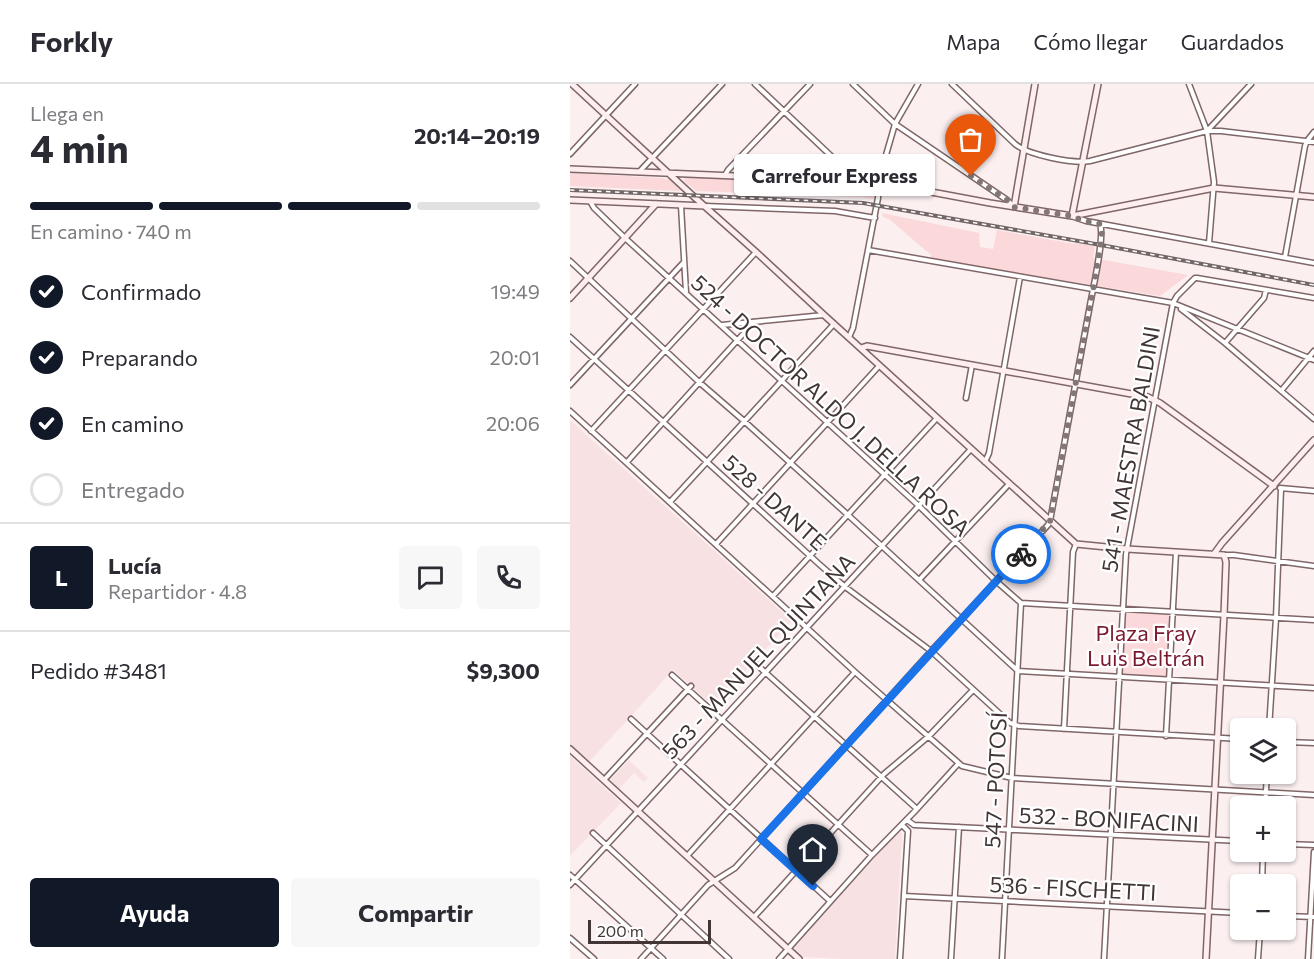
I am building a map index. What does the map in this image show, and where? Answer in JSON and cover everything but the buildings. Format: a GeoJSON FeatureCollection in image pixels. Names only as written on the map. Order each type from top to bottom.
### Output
{"type":"FeatureCollection","features":[{"type":"Feature","properties":{"kind":"street"},"geometry":{"type":"LineString","coordinates":[[570,154],[635,84]]}},
{"type":"Feature","properties":{"kind":"street"},"geometry":{"type":"LineString","coordinates":[[639,172],[722,84]]}},
{"type":"Feature","properties":{"kind":"street"},"geometry":{"type":"LineString","coordinates":[[755,84],[847,171],[851,180]]}},
{"type":"Feature","properties":{"kind":"street"},"geometry":{"type":"LineString","coordinates":[[725,175],[810,84]]}},
{"type":"Feature","properties":{"kind":"street"},"geometry":{"type":"LineString","coordinates":[[853,84],[895,124],[1014,207]]}},
{"type":"Feature","properties":{"kind":"street"},"geometry":{"type":"LineString","coordinates":[[849,337],[853,328],[875,218],[879,195],[878,182],[895,124],[918,84]]}},
{"type":"Feature","properties":{"kind":"street"},"geometry":{"type":"LineString","coordinates":[[952,84],[1023,150],[1075,162],[1084,162],[1207,131],[1314,142]]}},
{"type":"Feature","properties":{"kind":"street"},"geometry":{"type":"LineString","coordinates":[[1014,207],[1035,84]]}},
{"type":"Feature","properties":{"kind":"street"},"geometry":{"type":"LineString","coordinates":[[1072,216],[1098,84]]}},
{"type":"Feature","properties":{"kind":"street"},"geometry":{"type":"LineString","coordinates":[[1189,84],[1207,131],[1214,188],[1209,243]]}},
{"type":"Feature","properties":{"kind":"street"},"geometry":{"type":"LineString","coordinates":[[1207,131],[1251,84]]}},
{"type":"Feature","properties":{"kind":"street"},"geometry":{"type":"LineString","coordinates":[[571,85],[1076,544],[1214,554],[1314,566]]}},
{"type":"Feature","properties":{"kind":"street"},"geometry":{"type":"LineString","coordinates":[[1285,257],[1307,141],[1314,132]]}},
{"type":"Feature","properties":{"kind":"street"},"geometry":{"type":"LineString","coordinates":[[570,169],[878,182],[1314,262]]}},
{"type":"Feature","properties":{"kind":"street"},"geometry":{"type":"LineString","coordinates":[[1072,216],[1214,188],[1314,197]]}},
{"type":"Feature","properties":{"kind":"street"},"geometry":{"type":"LineString","coordinates":[[570,200],[835,211],[875,218]]}},
{"type":"Feature","properties":{"kind":"street","name":"524 - DOCTOR ALDO J. DELLA ROSA"},"geometry":{"type":"LineString","coordinates":[[590,201],[594,208],[626,238],[885,474],[1021,603]]}},
{"type":"Feature","properties":{"kind":"street"},"geometry":{"type":"LineString","coordinates":[[570,298],[656,204]]}},
{"type":"Feature","properties":{"kind":"street"},"geometry":{"type":"LineString","coordinates":[[681,206],[686,293]]}},
{"type":"Feature","properties":{"kind":"street"},"geometry":{"type":"LineString","coordinates":[[641,959],[713,881],[732,870],[1048,525],[1093,290],[1101,242],[1100,224]]}},
{"type":"Feature","properties":{"kind":"street"},"geometry":{"type":"LineString","coordinates":[[868,250],[1173,303],[1314,360]]}},
{"type":"Feature","properties":{"kind":"street"},"geometry":{"type":"LineString","coordinates":[[591,431],[756,252]]}},
{"type":"Feature","properties":{"kind":"street"},"geometry":{"type":"LineString","coordinates":[[570,261],[699,382],[849,514],[1018,671],[1314,688]]}},
{"type":"Feature","properties":{"kind":"street"},"geometry":{"type":"LineString","coordinates":[[570,386],[684,262]]}},
{"type":"Feature","properties":{"kind":"street"},"geometry":{"type":"LineString","coordinates":[[985,462],[989,453],[1020,277]]}},
{"type":"Feature","properties":{"kind":"street","name":"541 - MAESTRA BALDINI"},"geometry":{"type":"LineString","coordinates":[[1104,959],[1127,549],[1173,303],[1195,278],[1266,290]]}},
{"type":"Feature","properties":{"kind":"street"},"geometry":{"type":"LineString","coordinates":[[1226,343],[1264,298],[1266,290],[1314,298]]}},
{"type":"Feature","properties":{"kind":"street"},"geometry":{"type":"LineString","coordinates":[[1173,303],[1226,343],[1314,419]]}},
{"type":"Feature","properties":{"kind":"street"},"geometry":{"type":"LineString","coordinates":[[721,325],[824,315]]}},
{"type":"Feature","properties":{"kind":"street"},"geometry":{"type":"LineString","coordinates":[[627,462],[754,322]]}},
{"type":"Feature","properties":{"kind":"street"},"geometry":{"type":"LineString","coordinates":[[670,502],[834,324]]}},
{"type":"Feature","properties":{"kind":"street","name":"528 - DANTE"},"geometry":{"type":"LineString","coordinates":[[570,337],[844,586],[932,651],[973,690],[1015,725]]}},
{"type":"Feature","properties":{"kind":"street"},"geometry":{"type":"LineString","coordinates":[[861,348],[867,346],[1154,400],[1274,486],[1281,489],[1314,491]]}},
{"type":"Feature","properties":{"kind":"street"},"geometry":{"type":"LineString","coordinates":[[1281,391],[1314,351]]}},
{"type":"Feature","properties":{"kind":"street"},"geometry":{"type":"LineString","coordinates":[[716,544],[880,365]]}},
{"type":"Feature","properties":{"kind":"street"},"geometry":{"type":"LineString","coordinates":[[966,398],[972,365]]}},
{"type":"Feature","properties":{"kind":"street"},"geometry":{"type":"LineString","coordinates":[[570,411],[855,672],[965,768],[1012,778],[1314,795]]}},
{"type":"Feature","properties":{"kind":"street"},"geometry":{"type":"LineString","coordinates":[[773,596],[937,418]]}},
{"type":"Feature","properties":{"kind":"street"},"geometry":{"type":"LineString","coordinates":[[1214,554],[1314,440]]}},
{"type":"Feature","properties":{"kind":"street","name":"563 - MANUEL QUINTANA"},"geometry":{"type":"LineString","coordinates":[[570,885],[971,449]]}},
{"type":"Feature","properties":{"kind":"street"},"geometry":{"type":"LineString","coordinates":[[919,580],[1009,484]]}},
{"type":"Feature","properties":{"kind":"street"},"geometry":{"type":"LineString","coordinates":[[1270,718],[1281,489]]}},
{"type":"Feature","properties":{"kind":"street"},"geometry":{"type":"LineString","coordinates":[[1064,729],[1073,552],[1076,544]]}},
{"type":"Feature","properties":{"kind":"street"},"geometry":{"type":"LineString","coordinates":[[1166,736],[1176,552]]}},
{"type":"Feature","properties":{"kind":"street"},"geometry":{"type":"LineString","coordinates":[[1206,959],[1221,683],[1226,562],[1224,555]]}},
{"type":"Feature","properties":{"kind":"street"},"geometry":{"type":"LineString","coordinates":[[1021,603],[1314,620]]}},
{"type":"Feature","properties":{"kind":"street","name":"547 - POTOSÍ"},"geometry":{"type":"LineString","coordinates":[[1002,959],[1021,603]]}},
{"type":"Feature","properties":{"kind":"street"},"geometry":{"type":"LineString","coordinates":[[756,664],[917,809]]}},
{"type":"Feature","properties":{"kind":"street"},"geometry":{"type":"LineString","coordinates":[[687,856],[855,672]]}},
{"type":"Feature","properties":{"kind":"street"},"geometry":{"type":"LineString","coordinates":[[672,675],[689,687],[872,855]]}},
{"type":"Feature","properties":{"kind":"street"},"geometry":{"type":"LineString","coordinates":[[604,780],[689,687]]}},
{"type":"Feature","properties":{"kind":"street"},"geometry":{"type":"LineString","coordinates":[[754,917],[881,778],[929,736],[973,690]]}},
{"type":"Feature","properties":{"kind":"street"},"geometry":{"type":"LineString","coordinates":[[631,719],[830,902]]}},
{"type":"Feature","properties":{"kind":"street"},"geometry":{"type":"LineString","coordinates":[[1015,725],[1230,739]]}},
{"type":"Feature","properties":{"kind":"street"},"geometry":{"type":"LineString","coordinates":[[1296,742],[1314,743]]}},
{"type":"Feature","properties":{"kind":"street"},"geometry":{"type":"LineString","coordinates":[[570,749],[799,959]]}},
{"type":"Feature","properties":{"kind":"street"},"geometry":{"type":"LineString","coordinates":[[779,959],[872,855],[958,764]]}},
{"type":"Feature","properties":{"kind":"street"},"geometry":{"type":"LineString","coordinates":[[1266,784],[1266,796]]}},
{"type":"Feature","properties":{"kind":"street","name":"532 - BONIFACINI"},"geometry":{"type":"LineString","coordinates":[[906,820],[914,825],[1230,841]]}},
{"type":"Feature","properties":{"kind":"street"},"geometry":{"type":"LineString","coordinates":[[900,959],[908,831],[902,825]]}},
{"type":"Feature","properties":{"kind":"street"},"geometry":{"type":"LineString","coordinates":[[951,959],[959,827]]}},
{"type":"Feature","properties":{"kind":"street"},"geometry":{"type":"LineString","coordinates":[[593,833],[729,959]]}},
{"type":"Feature","properties":{"kind":"street"},"geometry":{"type":"LineString","coordinates":[[1296,844],[1314,845]]}},
{"type":"Feature","properties":{"kind":"street"},"geometry":{"type":"LineString","coordinates":[[1308,959],[1314,852]]}},
{"type":"Feature","properties":{"kind":"street"},"geometry":{"type":"LineString","coordinates":[[570,875],[663,959]]}},
{"type":"Feature","properties":{"kind":"street","name":"536 - FISCHETTI"},"geometry":{"type":"LineString","coordinates":[[904,896],[1230,912]]}},
{"type":"Feature","properties":{"kind":"street"},"geometry":{"type":"LineString","coordinates":[[1296,916],[1312,917]]}},
{"type":"Feature","properties":{"kind":"street"},"geometry":{"type":"LineString","coordinates":[[570,938],[594,959]]}},
{"type":"Feature","properties":{"kind":"street"},"geometry":{"type":"LineString","coordinates":[[1258,959],[1259,940]]}},
{"type":"Feature","properties":{"kind":"shaded area"},"geometry":{"type":"Polygon","coordinates":[[[570,420],[792,621],[713,706],[673,670],[589,762],[570,745],[570,420]]]}},
{"type":"Feature","properties":{"kind":"shaded area"},"geometry":{"type":"Polygon","coordinates":[[[570,756],[621,803],[570,856],[570,756]]]}},
{"type":"Feature","properties":{"kind":"shaded area"},"geometry":{"type":"Polygon","coordinates":[[[629,760],[648,778],[644,782],[634,773],[619,789],[610,780],[629,760]]]}},
{"type":"Feature","properties":{"kind":"shaded area"},"geometry":{"type":"Polygon","coordinates":[[[899,831],[902,833],[895,959],[803,957],[794,946],[899,831]]]}},
{"type":"Feature","properties":{"kind":"green space"},"geometry":{"type":"Polygon","coordinates":[[[570,173],[662,178],[670,180],[682,189],[679,191],[570,186],[570,173]]]}},
{"type":"Feature","properties":{"kind":"green space"},"geometry":{"type":"Polygon","coordinates":[[[685,177],[875,185],[877,197],[874,199],[696,191],[684,181],[685,177]]]}},
{"type":"Feature","properties":{"kind":"green space"},"geometry":{"type":"Polygon","coordinates":[[[882,213],[979,233],[980,247],[993,249],[997,230],[1095,246],[1093,258],[1188,275],[1160,296],[931,259],[931,255],[889,219],[883,217],[882,213]]]}},
{"type":"Feature","properties":{"kind":"green space","name":"Plaza Fray Luis Beltrán"},"geometry":{"type":"Polygon","coordinates":[[[1124,612],[1171,615],[1168,677],[1121,675],[1124,612]]]}},
{"type":"Feature","properties":{"kind":"railway"},"geometry":{"type":"LineString","coordinates":[[570,190],[863,203],[1314,285]]}},
{"type":"Feature","properties":{"kind":"way so far"},"geometry":{"type":"LineString","coordinates":[[971,176],[1014,207],[1072,216],[1100,224],[1102,228],[1093,290],[1050,521],[1021,554]]}},
{"type":"Feature","properties":{"kind":"place","name":"Carrefour Express"},"geometry":{"type":"Point","coordinates":[971,176]}},
{"type":"Feature","properties":{"kind":"route"},"geometry":{"type":"LineString","coordinates":[[813,886],[761,839],[1021,554]]}}]}
